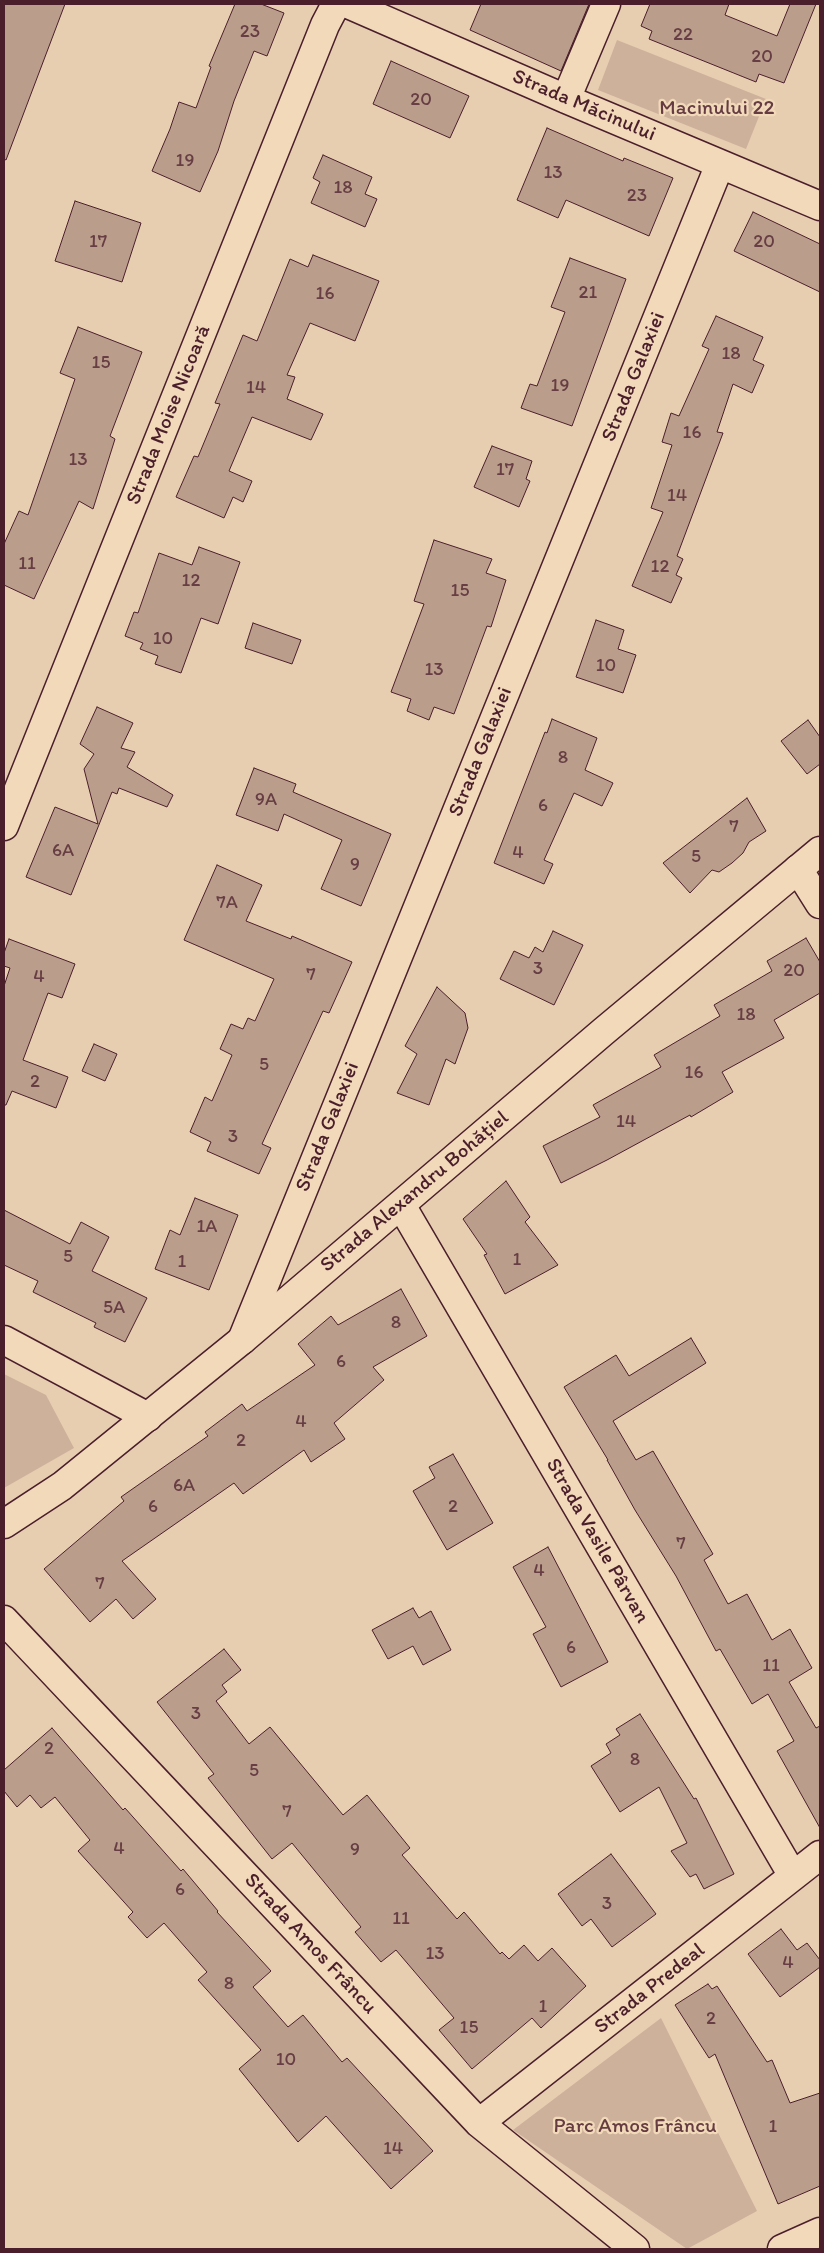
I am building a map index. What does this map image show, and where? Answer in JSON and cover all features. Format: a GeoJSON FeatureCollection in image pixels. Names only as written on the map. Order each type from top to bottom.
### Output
{"type":"FeatureCollection","features":[{"type":"Feature","properties":{"kind":"street","name":"Strada Moise Nicoară"},"geometry":{"type":"LineString","coordinates":[[4,826],[321,35],[336,4]]}},
{"type":"Feature","properties":{"kind":"street","name":"Strada Măcinului"},"geometry":{"type":"LineString","coordinates":[[348,4],[566,99],[820,206]]}},
{"type":"Feature","properties":{"kind":"street"},"geometry":{"type":"LineString","coordinates":[[566,99],[606,4]]}},
{"type":"Feature","properties":{"kind":"street","name":"Strada Galaxiei"},"geometry":{"type":"LineString","coordinates":[[242,1340],[720,164]]}},
{"type":"Feature","properties":{"kind":"street","name":"Strada Alexandru Bohățiel"},"geometry":{"type":"LineString","coordinates":[[4,1524],[62,1486],[242,1340],[820,851]]}},
{"type":"Feature","properties":{"kind":"street"},"geometry":{"type":"LineString","coordinates":[[798,869],[820,904]]}},
{"type":"Feature","properties":{"kind":"street","name":"Strada Vasile Pârvan"},"geometry":{"type":"LineString","coordinates":[[401,1205],[793,1876]]}},
{"type":"Feature","properties":{"kind":"street"},"geometry":{"type":"LineString","coordinates":[[4,1340],[148,1416]]}},
{"type":"Feature","properties":{"kind":"street","name":"Strada Amos Frâncu"},"geometry":{"type":"LineString","coordinates":[[4,1620],[479,2123],[635,2249]]}},
{"type":"Feature","properties":{"kind":"street","name":"Strada Predeal"},"geometry":{"type":"LineString","coordinates":[[479,2123],[820,1855]]}},
{"type":"Feature","properties":{"kind":"street"},"geometry":{"type":"LineString","coordinates":[[782,2249],[820,2232]]}},
{"type":"Feature","properties":{"kind":"green space","name":"Macinului 22"},"geometry":{"type":"Polygon","coordinates":[[[617,40],[766,99],[746,149],[598,90],[617,40]]]}},
{"type":"Feature","properties":{"kind":"green space"},"geometry":{"type":"Polygon","coordinates":[[[4,1374],[46,1395],[74,1448],[4,1488],[4,1374]]]}},
{"type":"Feature","properties":{"kind":"green space","name":"Parc Amos Frâncu"},"geometry":{"type":"Polygon","coordinates":[[[661,2018],[757,2211],[687,2249],[513,2130],[661,2018]]]}},
{"type":"Feature","properties":{"kind":"building"},"geometry":{"type":"Polygon","coordinates":[[[4,4],[65,4],[6,160],[4,159],[4,4]]]}},
{"type":"Feature","properties":{"kind":"building"},"geometry":{"type":"Polygon","coordinates":[[[235,4],[261,4],[284,13],[267,56],[254,51],[234,101],[218,151],[200,192],[152,171],[179,102],[196,108],[211,67],[209,66],[235,4]]]}},
{"type":"Feature","properties":{"kind":"building"},"geometry":{"type":"Polygon","coordinates":[[[481,4],[589,4],[561,71],[470,30],[481,4]]]}},
{"type":"Feature","properties":{"kind":"building"},"geometry":{"type":"Polygon","coordinates":[[[650,4],[729,4],[725,15],[777,36],[790,4],[816,4],[784,83],[759,74],[756,82],[649,39],[652,31],[641,26],[650,4]]]}},
{"type":"Feature","properties":{"kind":"building"},"geometry":{"type":"Polygon","coordinates":[[[391,61],[469,96],[450,138],[373,104],[391,61]]]}},
{"type":"Feature","properties":{"kind":"building"},"geometry":{"type":"Polygon","coordinates":[[[547,128],[623,161],[624,158],[673,178],[649,236],[566,200],[558,218],[517,200],[547,128]]]}},
{"type":"Feature","properties":{"kind":"building"},"geometry":{"type":"Polygon","coordinates":[[[323,155],[372,177],[365,194],[377,199],[365,227],[311,203],[320,182],[313,178],[323,155]]]}},
{"type":"Feature","properties":{"kind":"building"},"geometry":{"type":"Polygon","coordinates":[[[75,201],[141,223],[122,282],[55,261],[75,201]]]}},
{"type":"Feature","properties":{"kind":"building"},"geometry":{"type":"Polygon","coordinates":[[[753,212],[820,244],[820,292],[734,251],[753,212]]]}},
{"type":"Feature","properties":{"kind":"building"},"geometry":{"type":"Polygon","coordinates":[[[313,255],[379,281],[355,341],[310,323],[287,375],[295,377],[287,399],[323,414],[311,440],[252,417],[229,471],[252,481],[243,502],[233,497],[224,518],[176,497],[194,456],[198,457],[220,404],[215,403],[243,335],[257,341],[290,259],[308,267],[313,255]]]}},
{"type":"Feature","properties":{"kind":"building"},"geometry":{"type":"Polygon","coordinates":[[[570,258],[626,279],[572,426],[521,408],[530,384],[537,386],[565,312],[551,307],[570,258]]]}},
{"type":"Feature","properties":{"kind":"building"},"geometry":{"type":"Polygon","coordinates":[[[716,316],[763,337],[753,360],[764,365],[752,393],[733,384],[717,432],[723,433],[677,556],[683,559],[676,575],[682,578],[671,603],[632,586],[663,512],[651,508],[672,445],[662,442],[671,413],[679,416],[709,349],[702,346],[716,316]]]}},
{"type":"Feature","properties":{"kind":"building"},"geometry":{"type":"Polygon","coordinates":[[[78,327],[142,352],[110,436],[115,439],[93,509],[79,501],[34,599],[4,585],[4,544],[19,511],[28,515],[75,379],[60,373],[78,327]]]}},
{"type":"Feature","properties":{"kind":"building"},"geometry":{"type":"Polygon","coordinates":[[[492,446],[532,461],[526,479],[530,481],[519,507],[474,487],[492,446]]]}},
{"type":"Feature","properties":{"kind":"building"},"geometry":{"type":"Polygon","coordinates":[[[434,540],[492,559],[486,573],[506,580],[491,627],[487,626],[454,714],[434,707],[429,720],[407,711],[411,699],[391,692],[424,604],[414,601],[434,540]]]}},
{"type":"Feature","properties":{"kind":"building"},"geometry":{"type":"Polygon","coordinates":[[[199,547],[240,562],[218,624],[201,618],[181,673],[155,664],[158,656],[140,649],[143,643],[125,636],[134,612],[138,613],[159,553],[192,565],[199,547]]]}},
{"type":"Feature","properties":{"kind":"building"},"geometry":{"type":"Polygon","coordinates":[[[596,620],[624,630],[618,649],[636,655],[623,693],[576,677],[596,620]]]}},
{"type":"Feature","properties":{"kind":"building"},"geometry":{"type":"Polygon","coordinates":[[[253,623],[301,640],[292,664],[245,648],[253,623]]]}},
{"type":"Feature","properties":{"kind":"building"},"geometry":{"type":"Polygon","coordinates":[[[97,707],[133,723],[121,748],[135,752],[127,767],[173,795],[167,807],[119,788],[117,794],[112,792],[71,895],[26,877],[55,807],[98,824],[84,769],[94,754],[80,744],[97,707]]]}},
{"type":"Feature","properties":{"kind":"building"},"geometry":{"type":"Polygon","coordinates":[[[552,719],[597,738],[585,770],[613,783],[602,806],[574,793],[544,860],[553,864],[544,884],[494,863],[545,732],[547,733],[552,719]]]}},
{"type":"Feature","properties":{"kind":"building"},"geometry":{"type":"Polygon","coordinates":[[[808,720],[820,737],[820,764],[807,774],[781,741],[808,720]]]}},
{"type":"Feature","properties":{"kind":"building"},"geometry":{"type":"Polygon","coordinates":[[[254,768],[296,784],[293,792],[391,834],[361,906],[321,889],[342,840],[284,814],[278,831],[236,815],[254,768]]]}},
{"type":"Feature","properties":{"kind":"building"},"geometry":{"type":"Polygon","coordinates":[[[747,798],[766,831],[749,842],[743,853],[732,863],[719,872],[712,870],[690,893],[663,863],[747,798]]]}},
{"type":"Feature","properties":{"kind":"building"},"geometry":{"type":"Polygon","coordinates":[[[217,865],[262,885],[246,921],[291,939],[292,936],[352,962],[329,1013],[323,1011],[262,1144],[271,1148],[259,1174],[207,1151],[211,1142],[190,1132],[205,1097],[212,1101],[232,1055],[220,1049],[231,1024],[243,1029],[248,1018],[255,1021],[274,979],[184,940],[217,865]]]}},
{"type":"Feature","properties":{"kind":"building"},"geometry":{"type":"Polygon","coordinates":[[[553,931],[583,945],[554,1005],[500,979],[514,951],[529,958],[535,947],[543,952],[553,931]]]}},
{"type":"Feature","properties":{"kind":"building"},"geometry":{"type":"Polygon","coordinates":[[[806,938],[820,962],[820,993],[774,1020],[784,1038],[722,1072],[733,1092],[691,1117],[690,1115],[561,1183],[543,1146],[600,1117],[593,1105],[661,1067],[654,1055],[720,1016],[714,1005],[772,971],[767,961],[806,938]]]}},
{"type":"Feature","properties":{"kind":"building"},"geometry":{"type":"Polygon","coordinates":[[[9,939],[75,964],[62,998],[48,993],[23,1060],[68,1077],[56,1108],[12,1091],[6,1105],[4,1105],[4,986],[10,968],[4,966],[4,953],[9,939]]]}},
{"type":"Feature","properties":{"kind":"building"},"geometry":{"type":"Polygon","coordinates":[[[437,987],[465,1013],[468,1028],[455,1064],[446,1059],[429,1105],[397,1093],[417,1054],[405,1046],[437,987]]]}},
{"type":"Feature","properties":{"kind":"building"},"geometry":{"type":"Polygon","coordinates":[[[94,1044],[117,1054],[105,1081],[82,1071],[94,1044]]]}},
{"type":"Feature","properties":{"kind":"building"},"geometry":{"type":"Polygon","coordinates":[[[506,1181],[530,1217],[525,1222],[558,1265],[505,1294],[484,1255],[487,1254],[463,1219],[506,1181]]]}},
{"type":"Feature","properties":{"kind":"building"},"geometry":{"type":"Polygon","coordinates":[[[195,1198],[238,1215],[209,1290],[155,1269],[170,1230],[180,1235],[195,1198]]]}},
{"type":"Feature","properties":{"kind":"building"},"geometry":{"type":"Polygon","coordinates":[[[4,1210],[70,1244],[81,1222],[109,1237],[92,1271],[147,1298],[125,1342],[94,1327],[96,1323],[33,1292],[38,1281],[4,1265],[4,1210]]]}},
{"type":"Feature","properties":{"kind":"building"},"geometry":{"type":"Polygon","coordinates":[[[401,1289],[427,1336],[373,1367],[384,1380],[334,1423],[345,1439],[311,1462],[304,1450],[243,1494],[234,1483],[122,1561],[156,1599],[133,1619],[116,1599],[90,1622],[44,1569],[124,1501],[121,1497],[208,1436],[205,1432],[242,1404],[247,1411],[315,1365],[298,1344],[331,1316],[338,1325],[401,1289]]]}},
{"type":"Feature","properties":{"kind":"building"},"geometry":{"type":"Polygon","coordinates":[[[691,1338],[706,1363],[613,1421],[636,1460],[653,1451],[713,1554],[704,1560],[728,1604],[747,1594],[772,1640],[790,1629],[812,1668],[789,1682],[816,1728],[820,1726],[820,1828],[777,1751],[794,1741],[768,1694],[752,1704],[720,1649],[716,1651],[676,1576],[635,1510],[608,1460],[564,1387],[616,1355],[629,1376],[691,1338]]]}},
{"type":"Feature","properties":{"kind":"building"},"geometry":{"type":"Polygon","coordinates":[[[453,1454],[493,1523],[447,1550],[413,1491],[435,1478],[429,1467],[453,1454]]]}},
{"type":"Feature","properties":{"kind":"building"},"geometry":{"type":"Polygon","coordinates":[[[548,1547],[608,1662],[561,1687],[533,1634],[546,1627],[513,1567],[548,1547]]]}},
{"type":"Feature","properties":{"kind":"building"},"geometry":{"type":"Polygon","coordinates":[[[413,1608],[419,1618],[431,1611],[451,1650],[423,1665],[413,1646],[388,1659],[372,1630],[413,1608]]]}},
{"type":"Feature","properties":{"kind":"building"},"geometry":{"type":"Polygon","coordinates":[[[224,1649],[241,1670],[222,1685],[227,1692],[216,1701],[249,1744],[270,1727],[343,1815],[367,1795],[410,1848],[402,1855],[457,1919],[464,1912],[500,1954],[502,1952],[509,1959],[524,1945],[538,1961],[552,1948],[586,1986],[541,2028],[532,2018],[472,2069],[439,2030],[454,2018],[396,1950],[381,1962],[355,1932],[361,1927],[292,1843],[272,1859],[208,1778],[214,1774],[157,1702],[224,1649]]]}},
{"type":"Feature","properties":{"kind":"building"},"geometry":{"type":"Polygon","coordinates":[[[640,1714],[694,1799],[696,1798],[734,1874],[704,1889],[696,1874],[690,1877],[671,1851],[687,1843],[659,1787],[620,1812],[591,1766],[611,1753],[606,1744],[620,1735],[616,1729],[640,1714]]]}},
{"type":"Feature","properties":{"kind":"building"},"geometry":{"type":"Polygon","coordinates":[[[52,1728],[123,1810],[125,1808],[181,1871],[183,1869],[217,1912],[271,1971],[253,1987],[288,2027],[303,2015],[342,2062],[347,2058],[433,2151],[391,2189],[326,2116],[298,2142],[239,2069],[261,2050],[198,1980],[207,1972],[164,1923],[147,1938],[128,1917],[133,1912],[78,1851],[90,1840],[55,1797],[41,1808],[30,1795],[17,1807],[4,1791],[4,1770],[52,1728]]]}},
{"type":"Feature","properties":{"kind":"building"},"geometry":{"type":"Polygon","coordinates":[[[611,1854],[656,1914],[612,1947],[591,1919],[582,1926],[558,1894],[611,1854]]]}},
{"type":"Feature","properties":{"kind":"building"},"geometry":{"type":"Polygon","coordinates":[[[781,1929],[797,1950],[807,1943],[820,1960],[820,1967],[780,1997],[748,1954],[781,1929]]]}},
{"type":"Feature","properties":{"kind":"building"},"geometry":{"type":"Polygon","coordinates":[[[708,1984],[712,1989],[717,1986],[767,2062],[772,2060],[790,2103],[820,2093],[820,2186],[778,2204],[715,2054],[709,2058],[675,2005],[708,1984]]]}}]}
